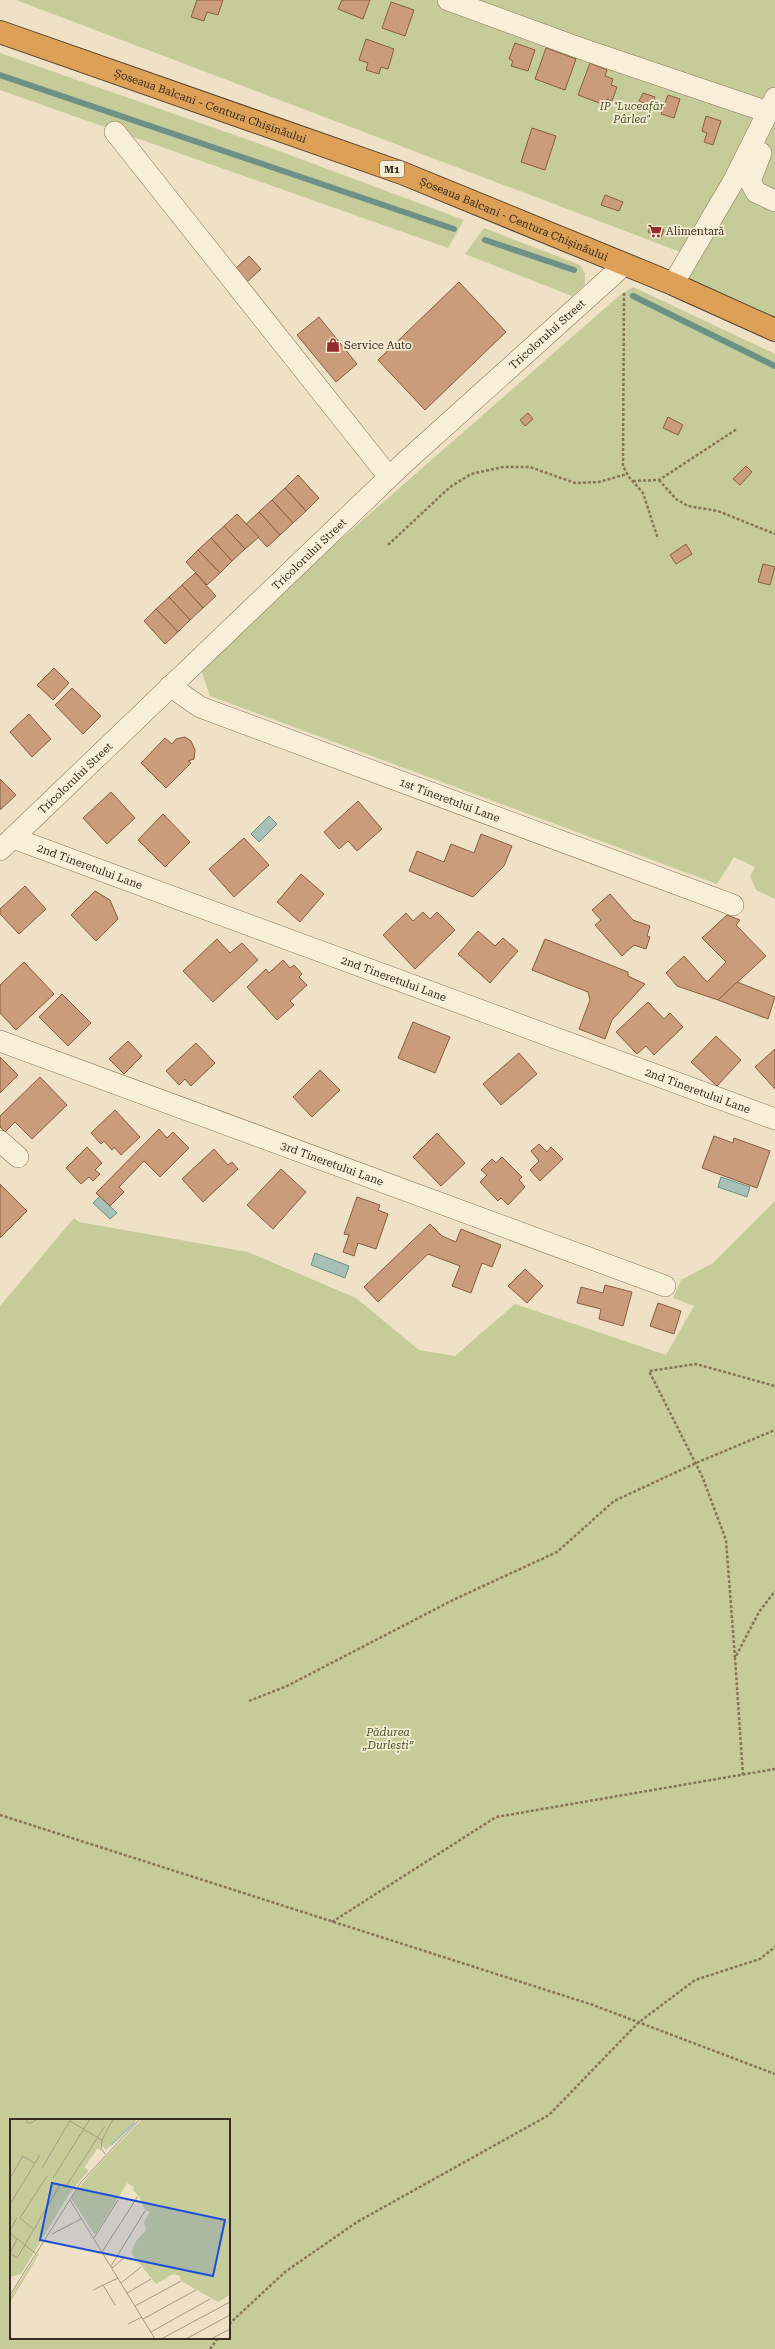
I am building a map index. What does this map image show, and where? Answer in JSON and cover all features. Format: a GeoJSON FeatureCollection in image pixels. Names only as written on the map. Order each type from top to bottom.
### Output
{"type":"FeatureCollection","features":[{"type":"Feature","properties":{"kind":"highway","name":"Șoseaua Balcani - Centura Chișinăului"},"geometry":{"type":"LineString","coordinates":[[0,32],[402,173],[673,284],[775,330]]}},
{"type":"Feature","properties":{"kind":"street"},"geometry":{"type":"LineString","coordinates":[[448,0],[586,50],[773,112]]}},
{"type":"Feature","properties":{"kind":"street"},"geometry":{"type":"LineString","coordinates":[[773,112],[750,181],[756,192],[775,201]]}},
{"type":"Feature","properties":{"kind":"street"},"geometry":{"type":"LineString","coordinates":[[673,284],[773,112]]}},
{"type":"Feature","properties":{"kind":"street"},"geometry":{"type":"LineString","coordinates":[[115,132],[389,477]]}},
{"type":"Feature","properties":{"kind":"street","name":"Tricolorului Street"},"geometry":{"type":"LineString","coordinates":[[6,844],[389,477],[625,264]]}},
{"type":"Feature","properties":{"kind":"street","name":"1st Tineretului Lane"},"geometry":{"type":"LineString","coordinates":[[170,686],[200,708],[733,905]]}},
{"type":"Feature","properties":{"kind":"street","name":"2nd Tineretului Lane"},"geometry":{"type":"LineString","coordinates":[[6,844],[775,1119]]}},
{"type":"Feature","properties":{"kind":"street","name":"3rd Tineretului Lane"},"geometry":{"type":"LineString","coordinates":[[0,1041],[665,1286]]}},
{"type":"Feature","properties":{"kind":"street"},"geometry":{"type":"LineString","coordinates":[[0,1141],[18,1157]]}},
{"type":"Feature","properties":{"kind":"path"},"geometry":{"type":"LineString","coordinates":[[625,264],[623,466],[627,474],[643,493],[658,539]]}},
{"type":"Feature","properties":{"kind":"path"},"geometry":{"type":"LineString","coordinates":[[633,481],[659,480],[737,429]]}},
{"type":"Feature","properties":{"kind":"path"},"geometry":{"type":"LineString","coordinates":[[388,544],[450,487],[471,474],[503,467],[530,467],[575,484],[599,482],[627,474]]}},
{"type":"Feature","properties":{"kind":"path"},"geometry":{"type":"LineString","coordinates":[[659,480],[676,499],[688,506],[718,511],[775,534]]}},
{"type":"Feature","properties":{"kind":"path"},"geometry":{"type":"LineString","coordinates":[[742,1775],[726,1540],[696,1463],[649,1371],[696,1364],[775,1386]]}},
{"type":"Feature","properties":{"kind":"path"},"geometry":{"type":"LineString","coordinates":[[249,1701],[287,1686],[453,1600],[558,1552],[614,1501],[696,1463],[775,1430]]}},
{"type":"Feature","properties":{"kind":"path"},"geometry":{"type":"LineString","coordinates":[[735,1658],[759,1612],[775,1591]]}},
{"type":"Feature","properties":{"kind":"path"},"geometry":{"type":"LineString","coordinates":[[332,1922],[496,1817],[775,1770]]}},
{"type":"Feature","properties":{"kind":"path"},"geometry":{"type":"LineString","coordinates":[[0,1815],[593,2005],[775,2074]]}},
{"type":"Feature","properties":{"kind":"path"},"geometry":{"type":"LineString","coordinates":[[230,2323],[285,2272],[357,2222],[549,2115],[638,2023],[695,1980],[760,1959],[775,1947]]}},
{"type":"Feature","properties":{"kind":"path"},"geometry":{"type":"LineString","coordinates":[[210,2349],[217,2339]]}},
{"type":"Feature","properties":{"kind":"green space","name":"IP \"Luceafăr Pârlea\""},"geometry":{"type":"Polygon","coordinates":[[[16,0],[775,0],[775,318],[688,280],[683,253],[16,0]]]}},
{"type":"Feature","properties":{"kind":"green space"},"geometry":{"type":"Polygon","coordinates":[[[0,53],[263,145],[464,220],[448,248],[0,90],[0,53]]]}},
{"type":"Feature","properties":{"kind":"green space"},"geometry":{"type":"Polygon","coordinates":[[[484,228],[580,265],[585,274],[585,284],[572,296],[465,254],[484,228]]]}},
{"type":"Feature","properties":{"kind":"green space"},"geometry":{"type":"Polygon","coordinates":[[[633,287],[775,354],[775,899],[756,890],[750,876],[755,867],[734,857],[717,884],[210,696],[201,670],[268,603],[620,295],[633,287]]]}},
{"type":"Feature","properties":{"kind":"green space","name":"Pădurea „Durlești”"},"geometry":{"type":"Polygon","coordinates":[[[775,1201],[775,2349],[0,2349],[0,1306],[74,1218],[79,1222],[248,1252],[356,1298],[419,1350],[455,1356],[515,1304],[666,1355],[694,1306],[673,1298],[681,1280],[713,1263],[775,1201]]]}},
{"type":"Feature","properties":{"kind":"water"},"geometry":{"type":"Polygon","coordinates":[[[269,816],[277,824],[259,842],[251,834],[269,816]]]}},
{"type":"Feature","properties":{"kind":"water"},"geometry":{"type":"Polygon","coordinates":[[[721,1177],[750,1187],[747,1197],[718,1187],[721,1177]]]}},
{"type":"Feature","properties":{"kind":"water"},"geometry":{"type":"Polygon","coordinates":[[[100,1196],[117,1213],[110,1219],[93,1203],[100,1196]]]}},
{"type":"Feature","properties":{"kind":"water"},"geometry":{"type":"Polygon","coordinates":[[[315,1253],[349,1266],[345,1278],[311,1265],[315,1253]]]}},
{"type":"Feature","properties":{"kind":"building"},"geometry":{"type":"Polygon","coordinates":[[[197,0],[223,0],[218,15],[207,12],[204,21],[191,17],[197,0]]]}},
{"type":"Feature","properties":{"kind":"building"},"geometry":{"type":"Polygon","coordinates":[[[342,0],[370,0],[363,19],[338,9],[342,0]]]}},
{"type":"Feature","properties":{"kind":"building"},"geometry":{"type":"Polygon","coordinates":[[[391,2],[414,10],[405,36],[382,28],[391,2]]]}},
{"type":"Feature","properties":{"kind":"building"},"geometry":{"type":"Polygon","coordinates":[[[366,39],[394,49],[388,69],[381,67],[379,74],[366,70],[368,63],[359,60],[366,39]]]}},
{"type":"Feature","properties":{"kind":"building"},"geometry":{"type":"Polygon","coordinates":[[[515,43],[535,50],[528,71],[511,66],[513,61],[509,59],[515,43]]]}},
{"type":"Feature","properties":{"kind":"building"},"geometry":{"type":"Polygon","coordinates":[[[546,48],[576,59],[565,90],[535,79],[546,48]]]}},
{"type":"Feature","properties":{"kind":"building"},"geometry":{"type":"Polygon","coordinates":[[[590,63],[607,70],[605,76],[613,79],[611,85],[617,87],[612,101],[607,99],[605,105],[578,95],[590,63]]]}},
{"type":"Feature","properties":{"kind":"building"},"geometry":{"type":"Polygon","coordinates":[[[643,93],[655,97],[652,106],[639,101],[643,93]]]}},
{"type":"Feature","properties":{"kind":"building"},"geometry":{"type":"Polygon","coordinates":[[[668,95],[680,99],[674,118],[661,114],[668,95]]]}},
{"type":"Feature","properties":{"kind":"building"},"geometry":{"type":"Polygon","coordinates":[[[706,116],[721,121],[713,145],[704,142],[707,133],[702,131],[706,116]]]}},
{"type":"Feature","properties":{"kind":"building"},"geometry":{"type":"Polygon","coordinates":[[[532,128],[556,136],[545,170],[521,162],[532,128]]]}},
{"type":"Feature","properties":{"kind":"building"},"geometry":{"type":"Polygon","coordinates":[[[605,195],[623,202],[619,211],[601,205],[605,195]]]}},
{"type":"Feature","properties":{"kind":"building"},"geometry":{"type":"Polygon","coordinates":[[[651,225],[664,230],[661,237],[648,232],[651,225]]]}},
{"type":"Feature","properties":{"kind":"building"},"geometry":{"type":"Polygon","coordinates":[[[249,256],[261,269],[246,283],[234,270],[249,256]]]}},
{"type":"Feature","properties":{"kind":"building"},"geometry":{"type":"Polygon","coordinates":[[[459,282],[506,332],[425,410],[378,360],[459,282]]]}},
{"type":"Feature","properties":{"kind":"building"},"geometry":{"type":"Polygon","coordinates":[[[319,317],[357,364],[336,382],[297,335],[319,317]]]}},
{"type":"Feature","properties":{"kind":"building"},"geometry":{"type":"Polygon","coordinates":[[[528,413],[533,419],[525,426],[520,420],[528,413]]]}},
{"type":"Feature","properties":{"kind":"building"},"geometry":{"type":"Polygon","coordinates":[[[668,417],[683,425],[678,435],[663,428],[668,417]]]}},
{"type":"Feature","properties":{"kind":"building"},"geometry":{"type":"Polygon","coordinates":[[[746,466],[752,472],[740,485],[733,479],[746,466]]]}},
{"type":"Feature","properties":{"kind":"building"},"geometry":{"type":"Polygon","coordinates":[[[298,475],[319,498],[306,511],[285,488],[298,475]]]}},
{"type":"Feature","properties":{"kind":"building"},"geometry":{"type":"Polygon","coordinates":[[[285,488],[306,511],[293,523],[272,500],[285,488]]]}},
{"type":"Feature","properties":{"kind":"building"},"geometry":{"type":"Polygon","coordinates":[[[272,500],[293,523],[280,535],[259,512],[272,500]]]}},
{"type":"Feature","properties":{"kind":"building"},"geometry":{"type":"Polygon","coordinates":[[[259,512],[280,535],[267,547],[246,524],[259,512]]]}},
{"type":"Feature","properties":{"kind":"building"},"geometry":{"type":"Polygon","coordinates":[[[237,514],[259,537],[245,549],[224,526],[237,514]]]}},
{"type":"Feature","properties":{"kind":"building"},"geometry":{"type":"Polygon","coordinates":[[[224,526],[245,549],[232,561],[211,538],[224,526]]]}},
{"type":"Feature","properties":{"kind":"building"},"geometry":{"type":"Polygon","coordinates":[[[211,538],[232,561],[220,573],[198,550],[211,538]]]}},
{"type":"Feature","properties":{"kind":"building"},"geometry":{"type":"Polygon","coordinates":[[[686,544],[692,554],[676,564],[670,555],[686,544]]]}},
{"type":"Feature","properties":{"kind":"building"},"geometry":{"type":"Polygon","coordinates":[[[198,550],[220,573],[207,585],[186,562],[198,550]]]}},
{"type":"Feature","properties":{"kind":"building"},"geometry":{"type":"Polygon","coordinates":[[[763,564],[775,567],[770,585],[758,582],[763,564]]]}},
{"type":"Feature","properties":{"kind":"building"},"geometry":{"type":"Polygon","coordinates":[[[195,573],[216,596],[203,608],[182,585],[195,573]]]}},
{"type":"Feature","properties":{"kind":"building"},"geometry":{"type":"Polygon","coordinates":[[[182,585],[203,608],[190,620],[169,597],[182,585]]]}},
{"type":"Feature","properties":{"kind":"building"},"geometry":{"type":"Polygon","coordinates":[[[169,597],[190,620],[178,632],[156,609],[169,597]]]}},
{"type":"Feature","properties":{"kind":"building"},"geometry":{"type":"Polygon","coordinates":[[[156,609],[178,632],[165,644],[144,621],[156,609]]]}},
{"type":"Feature","properties":{"kind":"building"},"geometry":{"type":"Polygon","coordinates":[[[54,668],[69,683],[53,700],[37,685],[54,668]]]}},
{"type":"Feature","properties":{"kind":"building"},"geometry":{"type":"Polygon","coordinates":[[[72,688],[101,716],[83,734],[55,705],[72,688]]]}},
{"type":"Feature","properties":{"kind":"building"},"geometry":{"type":"Polygon","coordinates":[[[29,714],[51,739],[32,757],[10,732],[29,714]]]}},
{"type":"Feature","properties":{"kind":"building"},"geometry":{"type":"Polygon","coordinates":[[[185,737],[191,741],[195,750],[194,759],[188,761],[191,763],[166,788],[141,763],[165,738],[172,744],[176,739],[185,737]]]}},
{"type":"Feature","properties":{"kind":"building"},"geometry":{"type":"Polygon","coordinates":[[[0,779],[16,795],[0,810],[0,779]]]}},
{"type":"Feature","properties":{"kind":"building"},"geometry":{"type":"Polygon","coordinates":[[[111,792],[135,818],[107,844],[83,818],[111,792]]]}},
{"type":"Feature","properties":{"kind":"building"},"geometry":{"type":"Polygon","coordinates":[[[358,801],[382,829],[357,851],[348,841],[339,849],[324,832],[358,801]]]}},
{"type":"Feature","properties":{"kind":"building"},"geometry":{"type":"Polygon","coordinates":[[[163,814],[190,842],[165,867],[138,840],[163,814]]]}},
{"type":"Feature","properties":{"kind":"building"},"geometry":{"type":"Polygon","coordinates":[[[481,834],[512,846],[504,866],[473,897],[409,871],[417,851],[444,862],[451,844],[474,853],[481,834]]]}},
{"type":"Feature","properties":{"kind":"building"},"geometry":{"type":"Polygon","coordinates":[[[244,838],[269,865],[234,897],[209,869],[244,838]]]}},
{"type":"Feature","properties":{"kind":"building"},"geometry":{"type":"Polygon","coordinates":[[[301,874],[324,894],[300,922],[277,902],[301,874]]]}},
{"type":"Feature","properties":{"kind":"building"},"geometry":{"type":"Polygon","coordinates":[[[25,886],[46,909],[19,934],[0,914],[0,909],[25,886]]]}},
{"type":"Feature","properties":{"kind":"building"},"geometry":{"type":"Polygon","coordinates":[[[95,891],[110,900],[118,919],[96,941],[71,915],[95,891]]]}},
{"type":"Feature","properties":{"kind":"building"},"geometry":{"type":"Polygon","coordinates":[[[610,894],[633,920],[650,926],[647,936],[650,937],[646,949],[634,945],[622,956],[595,925],[601,920],[592,910],[610,894]]]}},
{"type":"Feature","properties":{"kind":"building"},"geometry":{"type":"Polygon","coordinates":[[[423,912],[430,919],[437,912],[455,930],[415,969],[383,935],[406,913],[413,921],[423,912]]]}},
{"type":"Feature","properties":{"kind":"building"},"geometry":{"type":"Polygon","coordinates":[[[727,915],[740,920],[736,925],[766,956],[718,1000],[677,986],[666,973],[684,956],[707,982],[726,962],[702,938],[727,915]]]}},
{"type":"Feature","properties":{"kind":"building"},"geometry":{"type":"Polygon","coordinates":[[[478,931],[495,946],[503,938],[518,951],[490,983],[458,954],[478,931]]]}},
{"type":"Feature","properties":{"kind":"building"},"geometry":{"type":"Polygon","coordinates":[[[217,939],[230,953],[242,943],[258,960],[213,1002],[183,971],[217,939]]]}},
{"type":"Feature","properties":{"kind":"building"},"geometry":{"type":"Polygon","coordinates":[[[545,939],[628,972],[628,976],[645,984],[612,1020],[605,1039],[579,1029],[590,1000],[588,992],[532,970],[545,939]]]}},
{"type":"Feature","properties":{"kind":"building"},"geometry":{"type":"Polygon","coordinates":[[[283,960],[290,968],[294,965],[302,974],[299,977],[307,985],[290,1001],[294,1005],[277,1020],[247,987],[266,969],[269,973],[283,960]]]}},
{"type":"Feature","properties":{"kind":"building"},"geometry":{"type":"Polygon","coordinates":[[[24,962],[54,994],[16,1030],[0,1013],[0,985],[24,962]]]}},
{"type":"Feature","properties":{"kind":"building"},"geometry":{"type":"Polygon","coordinates":[[[737,982],[775,997],[768,1019],[718,1000],[737,982]]]}},
{"type":"Feature","properties":{"kind":"building"},"geometry":{"type":"Polygon","coordinates":[[[62,994],[91,1023],[68,1046],[39,1017],[62,994]]]}},
{"type":"Feature","properties":{"kind":"building"},"geometry":{"type":"Polygon","coordinates":[[[648,1002],[664,1019],[670,1013],[683,1027],[654,1055],[646,1046],[637,1054],[616,1032],[648,1002]]]}},
{"type":"Feature","properties":{"kind":"building"},"geometry":{"type":"Polygon","coordinates":[[[413,1022],[450,1037],[435,1073],[398,1058],[413,1022]]]}},
{"type":"Feature","properties":{"kind":"building"},"geometry":{"type":"Polygon","coordinates":[[[716,1036],[741,1060],[717,1086],[691,1062],[716,1036]]]}},
{"type":"Feature","properties":{"kind":"building"},"geometry":{"type":"Polygon","coordinates":[[[128,1041],[142,1056],[124,1074],[109,1059],[128,1041]]]}},
{"type":"Feature","properties":{"kind":"building"},"geometry":{"type":"Polygon","coordinates":[[[196,1043],[215,1063],[191,1086],[185,1079],[179,1085],[166,1071],[196,1043]]]}},
{"type":"Feature","properties":{"kind":"building"},"geometry":{"type":"Polygon","coordinates":[[[775,1049],[775,1089],[755,1067],[775,1049]]]}},
{"type":"Feature","properties":{"kind":"building"},"geometry":{"type":"Polygon","coordinates":[[[519,1053],[537,1074],[501,1105],[483,1084],[519,1053]]]}},
{"type":"Feature","properties":{"kind":"building"},"geometry":{"type":"Polygon","coordinates":[[[0,1057],[18,1075],[0,1093],[0,1057]]]}},
{"type":"Feature","properties":{"kind":"building"},"geometry":{"type":"Polygon","coordinates":[[[320,1070],[340,1090],[312,1117],[293,1097],[320,1070]]]}},
{"type":"Feature","properties":{"kind":"building"},"geometry":{"type":"Polygon","coordinates":[[[40,1077],[67,1105],[32,1139],[15,1122],[5,1132],[0,1127],[0,1116],[40,1077]]]}},
{"type":"Feature","properties":{"kind":"building"},"geometry":{"type":"Polygon","coordinates":[[[115,1110],[140,1137],[121,1155],[114,1147],[112,1150],[104,1141],[101,1144],[91,1133],[115,1110]]]}},
{"type":"Feature","properties":{"kind":"building"},"geometry":{"type":"Polygon","coordinates":[[[159,1129],[167,1138],[173,1132],[189,1148],[160,1177],[144,1161],[119,1187],[124,1192],[110,1206],[96,1193],[159,1129]]]}},
{"type":"Feature","properties":{"kind":"building"},"geometry":{"type":"Polygon","coordinates":[[[437,1133],[465,1163],[441,1186],[413,1157],[437,1133]]]}},
{"type":"Feature","properties":{"kind":"building"},"geometry":{"type":"Polygon","coordinates":[[[714,1136],[733,1143],[734,1138],[770,1151],[757,1188],[702,1168],[714,1136]]]}},
{"type":"Feature","properties":{"kind":"building"},"geometry":{"type":"Polygon","coordinates":[[[539,1144],[547,1152],[551,1147],[563,1159],[540,1181],[530,1170],[539,1161],[531,1151],[539,1144]]]}},
{"type":"Feature","properties":{"kind":"building"},"geometry":{"type":"Polygon","coordinates":[[[87,1147],[102,1163],[95,1170],[100,1174],[93,1181],[89,1177],[81,1184],[66,1168],[87,1147]]]}},
{"type":"Feature","properties":{"kind":"building"},"geometry":{"type":"Polygon","coordinates":[[[214,1149],[228,1165],[232,1162],[238,1169],[203,1202],[182,1179],[214,1149]]]}},
{"type":"Feature","properties":{"kind":"building"},"geometry":{"type":"Polygon","coordinates":[[[502,1157],[522,1177],[519,1180],[525,1187],[508,1205],[501,1198],[498,1201],[480,1182],[487,1175],[481,1170],[492,1159],[496,1163],[502,1157]]]}},
{"type":"Feature","properties":{"kind":"building"},"geometry":{"type":"Polygon","coordinates":[[[281,1169],[306,1192],[273,1229],[247,1205],[281,1169]]]}},
{"type":"Feature","properties":{"kind":"building"},"geometry":{"type":"Polygon","coordinates":[[[0,1184],[27,1211],[0,1238],[0,1184]]]}},
{"type":"Feature","properties":{"kind":"building"},"geometry":{"type":"Polygon","coordinates":[[[357,1197],[380,1205],[378,1210],[388,1214],[376,1249],[358,1243],[354,1256],[343,1252],[349,1235],[344,1234],[357,1197]]]}},
{"type":"Feature","properties":{"kind":"building"},"geometry":{"type":"Polygon","coordinates":[[[430,1224],[442,1236],[456,1242],[461,1229],[501,1245],[492,1267],[482,1263],[471,1293],[452,1286],[460,1266],[428,1254],[378,1302],[364,1287],[430,1224]]]}},
{"type":"Feature","properties":{"kind":"building"},"geometry":{"type":"Polygon","coordinates":[[[525,1269],[543,1286],[527,1303],[508,1286],[525,1269]]]}},
{"type":"Feature","properties":{"kind":"building"},"geometry":{"type":"Polygon","coordinates":[[[605,1285],[632,1292],[623,1326],[599,1319],[601,1309],[577,1303],[581,1287],[603,1293],[605,1285]]]}},
{"type":"Feature","properties":{"kind":"building"},"geometry":{"type":"Polygon","coordinates":[[[658,1303],[681,1311],[674,1334],[650,1326],[658,1303]]]}},
{"type":"Feature","properties":{"kind":"waterway"},"geometry":{"type":"LineString","coordinates":[[0,75],[454,229]]}},
{"type":"Feature","properties":{"kind":"waterway"},"geometry":{"type":"LineString","coordinates":[[485,240],[574,270]]}},
{"type":"Feature","properties":{"kind":"waterway"},"geometry":{"type":"LineString","coordinates":[[633,296],[775,366]]}},
{"type":"Feature","properties":{"kind":"place","name":"Alimentară"},"geometry":{"type":"Point","coordinates":[655,231]}},
{"type":"Feature","properties":{"kind":"place","name":"Service Auto"},"geometry":{"type":"Point","coordinates":[333,345]}}]}
